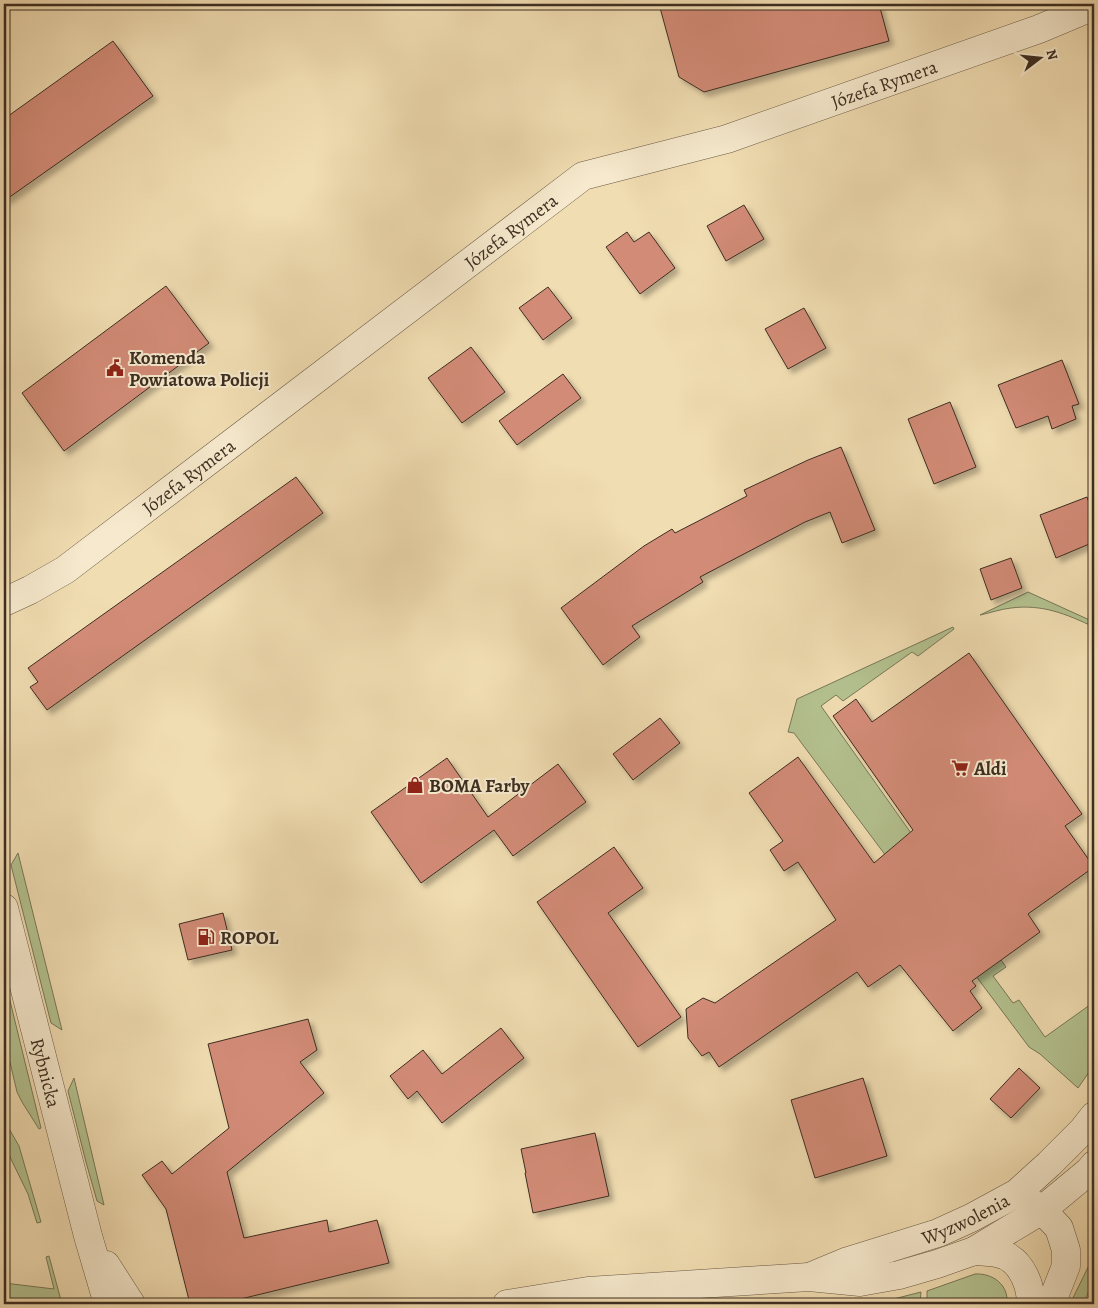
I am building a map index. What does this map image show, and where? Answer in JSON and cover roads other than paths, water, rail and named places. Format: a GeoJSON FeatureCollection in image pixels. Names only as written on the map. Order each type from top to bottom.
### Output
{"type":"FeatureCollection","features":[{"type":"Feature","properties":{"kind":"street","name":"Józefa Rymera"},"geometry":{"type":"LineString","coordinates":[[4,602],[65,570],[583,176],[727,139],[1039,29],[1094,6]]}},
{"type":"Feature","properties":{"kind":"street","name":"Rybnicka"},"geometry":{"type":"LineString","coordinates":[[4,908],[88,1236],[108,1304]]}},
{"type":"Feature","properties":{"kind":"street","name":"Wyzwolenia"},"geometry":{"type":"LineString","coordinates":[[809,1277],[848,1261],[938,1232],[971,1218],[1017,1193],[1083,1130],[1094,1116]]}},
{"type":"Feature","properties":{"kind":"street","name":"Wyzwolenia"},"geometry":{"type":"LineString","coordinates":[[507,1304],[588,1291],[809,1277],[860,1282],[899,1275],[974,1252],[1042,1210],[1094,1165]]}},
{"type":"Feature","properties":{"kind":"street"},"geometry":{"type":"LineString","coordinates":[[1017,1193],[1042,1210],[1059,1228],[1066,1250],[1066,1266],[1051,1304]]}},
{"type":"Feature","properties":{"kind":"street","name":"Rybnicka"},"geometry":{"type":"LineString","coordinates":[[88,1236],[131,1304]]}},
{"type":"Feature","properties":{"kind":"street"},"geometry":{"type":"LineString","coordinates":[[974,1252],[991,1252],[1006,1256],[1017,1264],[1025,1276],[1031,1304]]}},
{"type":"Feature","properties":{"kind":"place","name":"Komenda Powiatowa Policji"},"geometry":{"type":"Point","coordinates":[115,368]}},
{"type":"Feature","properties":{"kind":"place","name":"Aldi"},"geometry":{"type":"Point","coordinates":[960,768]}},
{"type":"Feature","properties":{"kind":"place","name":"BOMA Farby"},"geometry":{"type":"Point","coordinates":[415,785]}},
{"type":"Feature","properties":{"kind":"place","name":"ROPOL"},"geometry":{"type":"Point","coordinates":[206,937]}}]}
